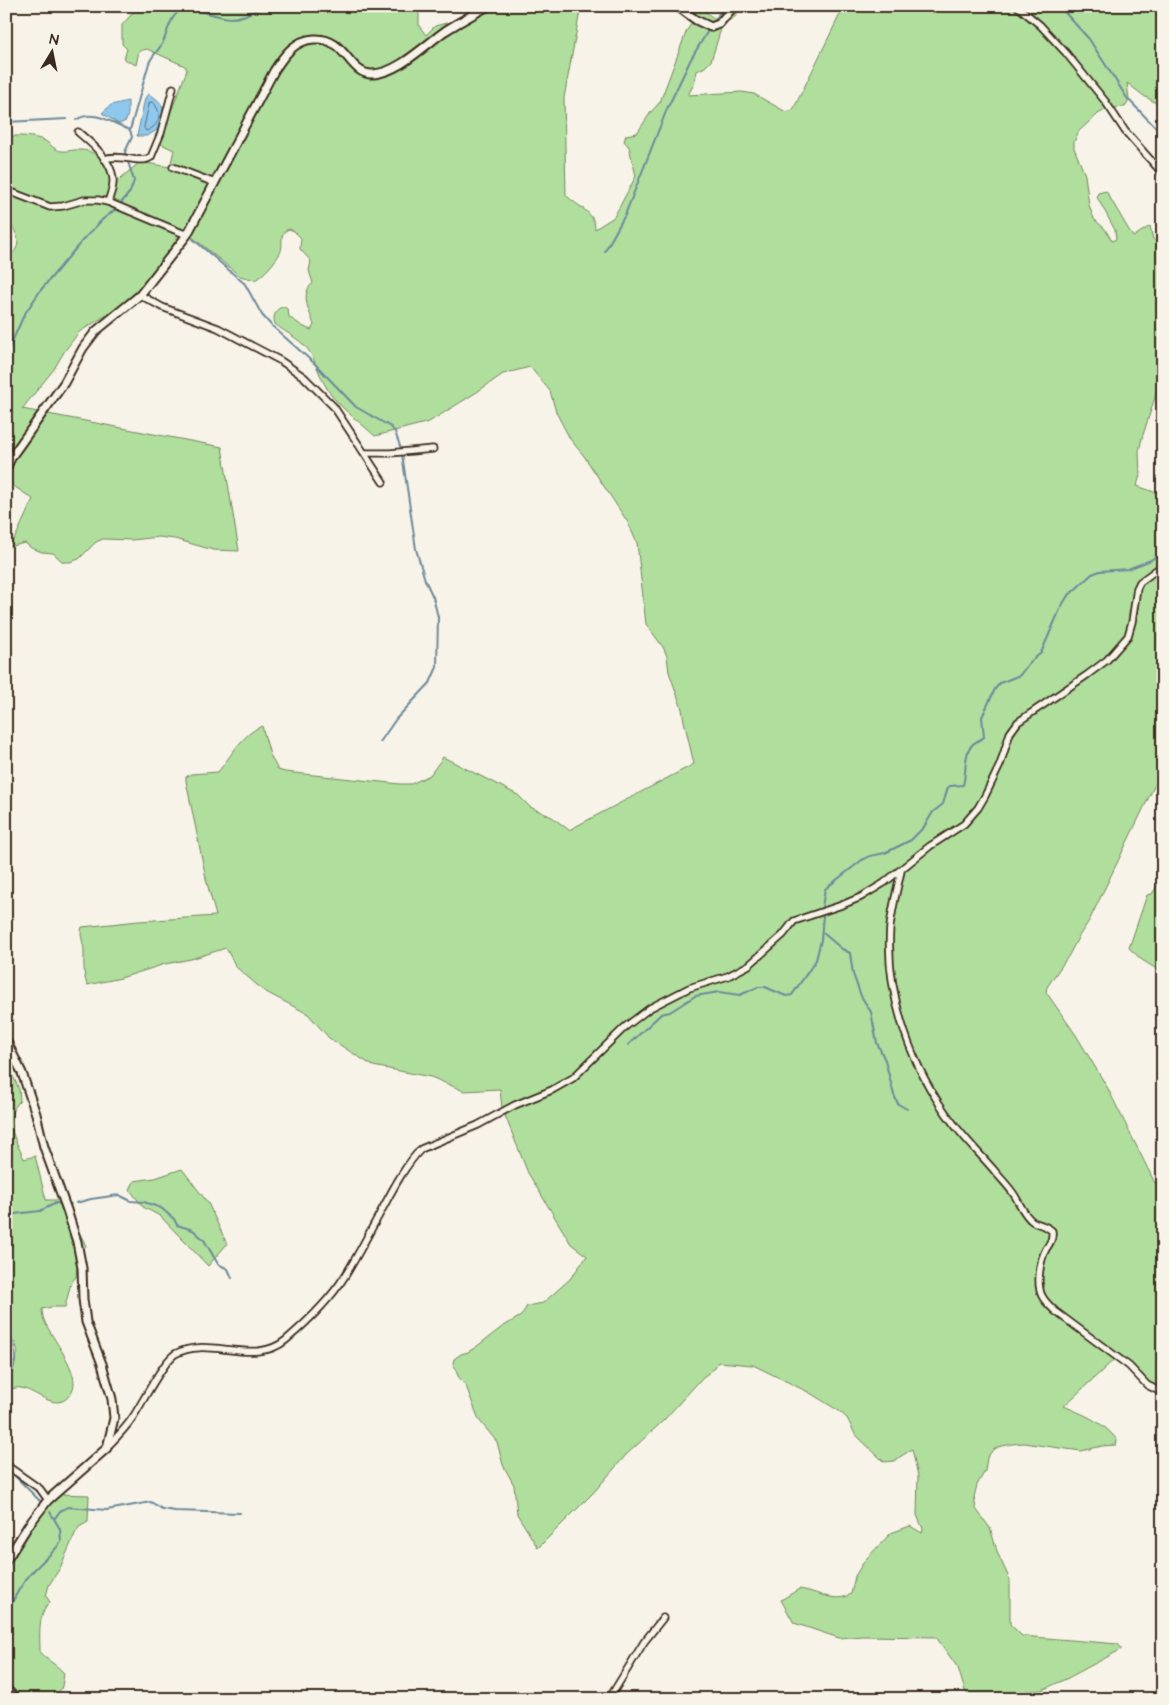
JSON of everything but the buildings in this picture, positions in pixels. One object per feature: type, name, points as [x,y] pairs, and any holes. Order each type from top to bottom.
[{"type":"street","points":[[6,469],[12,456],[64,382],[83,348],[96,331],[140,295],[187,235],[284,55],[296,45],[310,39],[323,38],[334,42],[355,66],[363,72],[373,74],[398,65],[451,27],[488,6]]},
{"type":"street","points":[[677,6],[696,20],[711,26],[719,24],[734,6]]},
{"type":"street","points":[[1017,6],[1040,25],[1066,53],[1105,101],[1125,131],[1163,174]]},
{"type":"street","points":[[104,159],[111,156],[144,160],[150,157],[161,133],[173,88]]},
{"type":"street","points":[[78,132],[96,148],[113,176],[111,203]]},
{"type":"street","points":[[173,167],[215,183]]},
{"type":"street","points":[[6,190],[50,207],[63,206],[84,200],[98,200],[111,203],[187,235]]},
{"type":"street","points":[[140,295],[162,307],[218,328],[281,361],[304,377],[334,407],[383,482]]},
{"type":"street","points":[[365,453],[433,449]]},
{"type":"street","points":[[6,1561],[28,1526],[48,1500],[107,1448],[132,1419],[173,1356],[184,1350],[265,1351],[275,1348],[297,1330],[327,1299],[344,1277],[394,1186],[421,1149],[478,1125],[515,1105],[564,1083],[582,1071],[625,1027],[650,1008],[689,988],[738,971],[755,960],[794,921],[861,897],[901,871],[930,846],[964,824],[975,812],[1000,765],[1010,733],[1018,722],[1087,675],[1107,660],[1120,646],[1128,636],[1137,588],[1140,582],[1163,565]]},
{"type":"street","points":[[901,871],[890,928],[892,986],[900,1018],[916,1061],[953,1123],[1014,1194],[1031,1221],[1052,1231],[1052,1239],[1044,1256],[1040,1276],[1041,1294],[1046,1302],[1054,1311],[1129,1366],[1148,1385],[1163,1393]]},
{"type":"street","points":[[6,1040],[22,1073],[36,1114],[44,1147],[68,1210],[77,1242],[82,1268],[86,1322],[102,1364],[112,1398],[114,1418],[107,1448]]},
{"type":"street","points":[[6,1465],[40,1489],[48,1500]]},
{"type":"street","points":[[609,1699],[644,1642],[663,1618]]},
{"type":"street","points":[[6,1689],[16,1699]]},
{"type":"green space","points":[[146,6],[419,6],[419,26],[426,35],[435,26],[454,21],[480,6],[581,6],[564,98],[566,195],[588,213],[592,218],[595,229],[614,217],[636,176],[629,147],[624,141],[626,135],[637,133],[660,102],[687,30],[693,21],[694,13],[690,6],[699,6],[716,18],[722,6],[739,6],[736,16],[724,24],[721,29],[711,61],[697,71],[694,84],[688,95],[742,92],[754,94],[786,112],[793,110],[844,6],[1163,6],[1163,107],[1127,83],[1129,99],[1125,107],[1109,108],[1098,114],[1079,131],[1074,142],[1074,148],[1085,175],[1089,205],[1094,219],[1105,229],[1112,241],[1116,239],[1115,230],[1097,197],[1098,193],[1106,191],[1133,237],[1150,226],[1153,239],[1163,247],[1163,364],[1139,451],[1140,475],[1137,486],[1163,495],[1163,768],[1089,921],[1047,987],[1046,992],[1076,1035],[1107,1087],[1155,1183],[1163,1179],[1163,1390],[1154,1389],[1142,1374],[1119,1355],[1064,1406],[1106,1428],[1117,1440],[1116,1445],[1081,1451],[1024,1443],[998,1447],[987,1458],[985,1471],[977,1485],[974,1497],[976,1509],[990,1528],[998,1554],[1010,1580],[1010,1624],[1022,1636],[1118,1644],[1122,1649],[1042,1690],[1026,1691],[1006,1699],[972,1699],[965,1691],[958,1668],[936,1637],[862,1636],[839,1638],[794,1623],[781,1600],[799,1589],[825,1596],[845,1597],[851,1594],[855,1576],[865,1560],[891,1533],[910,1526],[922,1533],[923,1529],[917,1515],[918,1476],[912,1449],[894,1461],[884,1462],[855,1434],[847,1418],[839,1411],[810,1393],[753,1365],[718,1362],[714,1369],[703,1377],[663,1421],[626,1455],[594,1492],[538,1548],[517,1514],[514,1485],[503,1465],[497,1442],[479,1420],[466,1386],[458,1376],[453,1363],[454,1359],[461,1354],[476,1347],[502,1327],[521,1316],[527,1306],[543,1303],[570,1279],[587,1256],[571,1244],[528,1173],[502,1108],[500,1089],[464,1091],[431,1077],[373,1066],[329,1038],[308,1014],[264,991],[236,967],[226,948],[121,978],[87,985],[84,972],[82,927],[216,916],[207,883],[186,777],[191,774],[218,772],[237,746],[249,734],[262,726],[270,755],[278,770],[411,784],[430,775],[443,757],[518,795],[530,807],[552,817],[569,830],[694,764],[682,709],[669,672],[667,656],[663,647],[646,624],[637,543],[627,521],[584,456],[570,439],[556,412],[550,391],[530,367],[503,374],[429,422],[375,436],[332,396],[325,386],[308,349],[275,324],[274,318],[277,310],[285,307],[288,310],[289,317],[302,326],[311,330],[314,325],[306,298],[309,288],[313,283],[309,271],[311,261],[300,249],[301,238],[289,229],[282,236],[281,250],[278,257],[266,272],[255,280],[240,276],[191,236],[146,291],[79,332],[54,369],[22,409],[222,447],[239,551],[213,550],[175,539],[159,537],[132,540],[103,539],[96,542],[79,559],[63,562],[53,553],[42,552],[31,548],[25,543],[8,547],[16,536],[33,499],[6,481],[6,260],[16,249],[18,242],[13,228],[6,226],[6,136],[36,138],[61,151],[78,150],[92,153],[101,159],[107,169],[110,180],[115,183],[140,162],[170,167],[174,150],[159,143],[187,70],[185,66],[147,49],[139,51],[136,65],[124,59],[127,49],[122,44],[122,25],[137,8]]},
{"type":"green space","points":[[1163,876],[1163,973],[1142,960],[1129,948],[1147,895],[1152,894]]},
{"type":"green space","points":[[6,1061],[19,1089],[20,1101],[11,1115],[12,1129],[17,1144],[24,1159],[35,1156],[46,1200],[64,1200],[86,1246],[78,1255],[76,1277],[71,1283],[65,1307],[42,1309],[44,1320],[73,1375],[74,1384],[72,1391],[67,1398],[55,1402],[21,1388],[6,1391],[8,1370],[17,1356],[17,1349],[12,1340],[6,1335],[6,1166],[9,1156],[6,1144]]},
{"type":"green space","points":[[182,1169],[208,1203],[227,1244],[208,1266],[160,1216],[143,1207],[130,1190],[134,1181],[155,1178]]},
{"type":"green space","points":[[59,1494],[89,1495],[88,1522],[79,1527],[60,1568],[49,1585],[46,1596],[50,1602],[43,1613],[40,1626],[40,1653],[64,1673],[62,1686],[56,1694],[43,1699],[6,1699],[6,1563],[43,1511],[54,1497]]},
{"type":"water","points":[[148,94],[159,101],[163,109],[162,118],[159,129],[147,136],[137,136],[145,98]]},
{"type":"water","points":[[128,101],[126,121],[119,124],[102,113],[111,105]]},
{"type":"waterway","points":[[6,355],[24,315],[40,291],[82,241],[103,219],[116,209],[130,192],[134,181],[125,152],[132,137],[130,130],[149,63],[162,44],[175,15],[180,11],[193,10],[235,18],[264,6]]},
{"type":"waterway","points":[[716,20],[725,6]]},
{"type":"waterway","points":[[1059,6],[1089,39],[1127,98],[1163,135]]},
{"type":"waterway","points":[[605,251],[625,215],[667,109],[691,59],[709,29]]},
{"type":"waterway","points":[[76,120],[83,117],[96,116],[130,130]]},
{"type":"waterway","points":[[6,122],[67,119]]},
{"type":"waterway","points":[[115,209],[134,216]]},
{"type":"waterway","points":[[193,239],[245,284],[262,315],[271,325],[315,364],[356,407],[391,427],[395,432],[401,449]]},
{"type":"waterway","points":[[380,742],[396,719],[430,683],[437,667],[438,617],[416,549],[402,454]]},
{"type":"waterway","points":[[822,907],[825,889],[862,860],[885,853],[911,840],[924,827],[933,812],[943,804],[948,787],[963,785],[966,758],[973,744],[984,737],[982,717],[995,689],[1000,683],[1020,675],[1029,663],[1041,653],[1067,597],[1092,574],[1100,571],[1128,569],[1151,560],[1163,551]]},
{"type":"waterway","points":[[628,1045],[661,1014],[670,1012],[695,996],[719,992],[740,995],[758,987],[765,987],[786,996],[792,995],[816,960],[821,940],[823,915]]},
{"type":"waterway","points":[[822,932],[842,949],[850,953],[853,974],[861,996],[871,1012],[877,1043],[885,1060],[894,1095],[898,1104],[907,1109]]},
{"type":"waterway","points":[[76,1203],[119,1195],[131,1201],[144,1202],[161,1208],[174,1219],[177,1225],[193,1230],[204,1240],[218,1264],[228,1269],[232,1278]]},
{"type":"waterway","points":[[6,1215],[40,1211],[56,1203],[71,1204]]},
{"type":"waterway","points":[[6,1321],[15,1353],[14,1367],[6,1384]]},
{"type":"waterway","points":[[12,1473],[42,1503]]},
{"type":"waterway","points":[[55,1518],[60,1511],[68,1507],[107,1510],[151,1502],[162,1509],[175,1511],[240,1513]]},
{"type":"waterway","points":[[6,1618],[15,1596],[23,1583],[61,1542],[60,1529],[50,1512]]},
{"type":"waterway","points":[[6,1641],[6,1647]]}]
